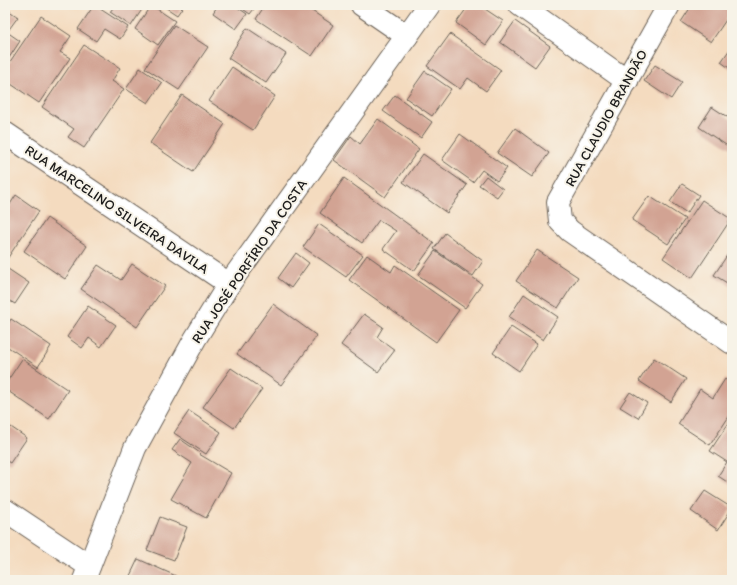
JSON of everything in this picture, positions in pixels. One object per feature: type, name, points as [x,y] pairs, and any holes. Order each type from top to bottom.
[{"type":"street","points":[[362,5],[407,36]]},
{"type":"street","name":"RUA JOSÉ PORFÍRIO DA COSTA","points":[[86,573],[135,448],[195,339],[229,284],[429,5]]},
{"type":"street","points":[[520,5],[627,81]]},
{"type":"street","name":"RUA CLAUDIO BRANDÃO","points":[[669,5],[558,202],[560,221],[570,230],[732,343]]},
{"type":"street","name":"RUA MARCELINO SILVEIRA DAVILA","points":[[5,133],[229,284]]},
{"type":"street","points":[[5,510],[86,573]]},
{"type":"building","points":[[94,5],[128,27],[120,39],[104,29],[96,41],[78,29]]},
{"type":"building","points":[[115,5],[145,5],[131,26],[110,12]]},
{"type":"building","points":[[151,5],[175,21],[158,45],[135,29]]},
{"type":"building","points":[[162,5],[184,5],[177,15]]},
{"type":"building","points":[[218,5],[234,5],[247,14],[236,29],[213,13]]},
{"type":"building","points":[[237,5],[257,5],[250,14]]},
{"type":"building","points":[[265,5],[303,5],[333,25],[312,56],[256,19]]},
{"type":"building","points":[[469,5],[479,5],[503,21],[486,45],[456,23]]},
{"type":"building","points":[[692,5],[732,5],[732,11],[711,42],[681,22]]},
{"type":"building","points":[[5,8],[18,17],[7,32],[20,41],[5,64]]},
{"type":"building","points":[[41,16],[71,36],[60,52],[70,58],[39,103],[5,80],[5,69]]},
{"type":"building","points":[[515,21],[550,46],[535,67],[500,42]]},
{"type":"building","points":[[174,25],[208,47],[179,90],[145,68]]},
{"type":"building","points":[[247,28],[286,54],[266,83],[228,58]]},
{"type":"building","points":[[450,34],[501,70],[486,91],[468,78],[460,89],[427,66]]},
{"type":"building","points":[[84,45],[120,68],[112,81],[124,89],[84,148],[68,137],[74,129],[42,107]]},
{"type":"building","points":[[732,46],[732,70],[721,62]]},
{"type":"building","points":[[655,65],[682,82],[671,99],[644,81]]},
{"type":"building","points":[[232,67],[275,96],[253,130],[209,101]]},
{"type":"building","points":[[140,68],[162,83],[148,103],[126,89]]},
{"type":"building","points":[[425,71],[451,89],[432,116],[406,98]]},
{"type":"building","points":[[182,95],[225,124],[193,172],[150,143]]},
{"type":"building","points":[[395,95],[432,122],[421,138],[383,111]]},
{"type":"building","points":[[712,107],[732,120],[732,149],[699,127]]},
{"type":"building","points":[[378,119],[419,149],[385,197],[334,160],[351,136],[360,144]]},
{"type":"building","points":[[515,128],[549,153],[532,177],[497,153]]},
{"type":"building","points":[[460,134],[507,168],[497,181],[482,170],[473,182],[442,160]]},
{"type":"building","points":[[423,154],[467,185],[447,213],[403,182]]},
{"type":"building","points":[[486,176],[503,189],[497,197],[479,185]]},
{"type":"building","points":[[344,178],[434,243],[414,271],[383,249],[396,231],[379,220],[362,243],[320,213]]},
{"type":"building","points":[[682,184],[699,195],[687,213],[670,202]]},
{"type":"building","points":[[16,195],[39,211],[5,262],[5,212]]},
{"type":"building","points":[[649,196],[685,219],[668,244],[632,220]]},
{"type":"building","points":[[702,200],[731,219],[692,278],[663,258]]},
{"type":"building","points":[[47,218],[87,246],[65,279],[24,251]]},
{"type":"building","points":[[319,224],[363,255],[346,277],[303,247]]},
{"type":"building","points":[[445,233],[483,261],[473,276],[434,249]]},
{"type":"building","points":[[732,248],[732,286],[714,275]]},
{"type":"building","points":[[537,250],[578,277],[558,308],[516,281]]},
{"type":"building","points":[[435,251],[482,284],[465,308],[418,275]]},
{"type":"building","points":[[296,253],[309,263],[291,288],[278,278]]},
{"type":"building","points":[[367,255],[391,272],[395,265],[459,310],[436,342],[349,280]]},
{"type":"building","points":[[132,264],[165,286],[137,327],[81,289],[98,265],[121,280]]},
{"type":"building","points":[[5,267],[29,283],[15,304],[5,298]]},
{"type":"building","points":[[524,294],[558,317],[543,340],[509,317]]},
{"type":"building","points":[[273,304],[317,336],[281,385],[237,354]]},
{"type":"building","points":[[88,306],[116,325],[101,347],[89,338],[82,348],[67,337]]},
{"type":"building","points":[[364,314],[383,327],[377,337],[395,350],[378,372],[341,345]]},
{"type":"building","points":[[11,319],[51,346],[38,367],[5,345],[5,329]]},
{"type":"building","points":[[511,327],[537,344],[519,371],[493,353]]},
{"type":"building","points":[[654,358],[686,379],[671,402],[639,381]]},
{"type":"building","points":[[22,359],[68,390],[49,419],[5,389],[5,382],[6,383]]},
{"type":"building","points":[[231,368],[262,389],[234,428],[203,407]]},
{"type":"building","points":[[725,379],[732,384],[732,412],[710,445],[678,424],[700,389],[713,398]]},
{"type":"building","points":[[630,392],[647,403],[638,418],[620,407]]},
{"type":"building","points":[[189,411],[221,432],[206,454],[174,433]]},
{"type":"building","points":[[732,418],[732,485],[718,476],[727,462],[710,451]]},
{"type":"building","points":[[5,423],[27,438],[10,463],[5,460]]},
{"type":"building","points":[[180,439],[200,453],[199,454],[231,473],[206,518],[171,499],[192,463],[172,450]]},
{"type":"building","points":[[705,491],[732,508],[718,530],[691,511]]},
{"type":"building","points":[[160,517],[187,527],[174,560],[147,550]]},
{"type":"building","points":[[138,559],[176,576],[174,580],[128,580]]}]
